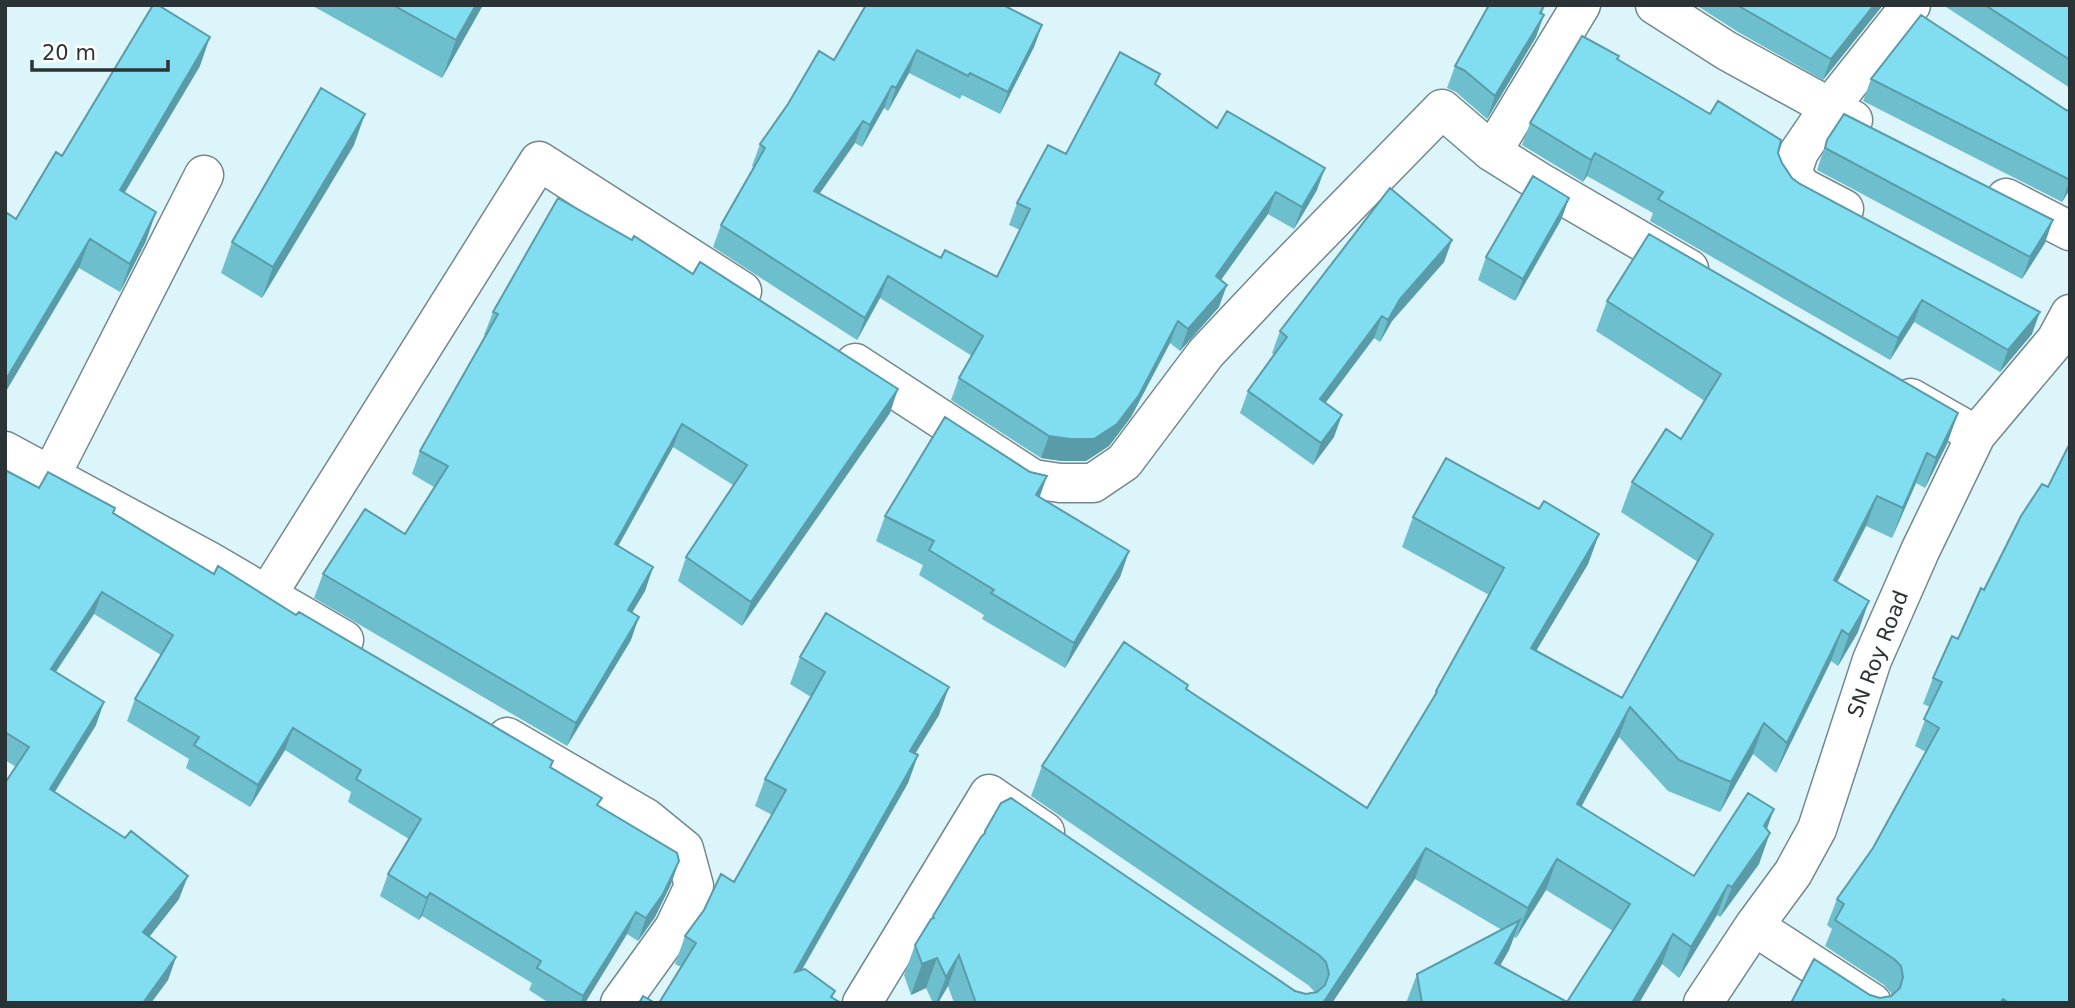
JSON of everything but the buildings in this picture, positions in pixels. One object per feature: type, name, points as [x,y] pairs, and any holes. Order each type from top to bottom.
[{"type":"street","points":[[1492,152],[1581,5]]},
{"type":"street","points":[[1655,5],[1727,51],[1877,132]]},
{"type":"street","points":[[1879,228],[1802,187],[1792,173],[1799,152],[1829,108],[1922,13]]},
{"type":"street","points":[[832,348],[1033,479],[1093,483],[1124,462],[1206,353],[1442,109],[1492,152],[1724,289]]},
{"type":"street","points":[[267,595],[539,160],[773,311]]},
{"type":"street","points":[[51,475],[204,175]]},
{"type":"street","points":[[1974,182],[2070,231]]},
{"type":"street","name":"SN Roy Road","points":[[1703,1003],[1793,873],[1817,829],[1872,660],[1920,551],[1976,435],[2060,328]]},
{"type":"street","points":[[1880,380],[1976,435]]},
{"type":"street","points":[[5,451],[207,559],[375,659]]},
{"type":"street","points":[[484,723],[646,818],[684,849],[694,886],[674,928],[620,1003]]},
{"type":"street","points":[[862,1003],[989,794],[1069,848]]},
{"type":"street","points":[[1754,926],[1872,1003]]}]
